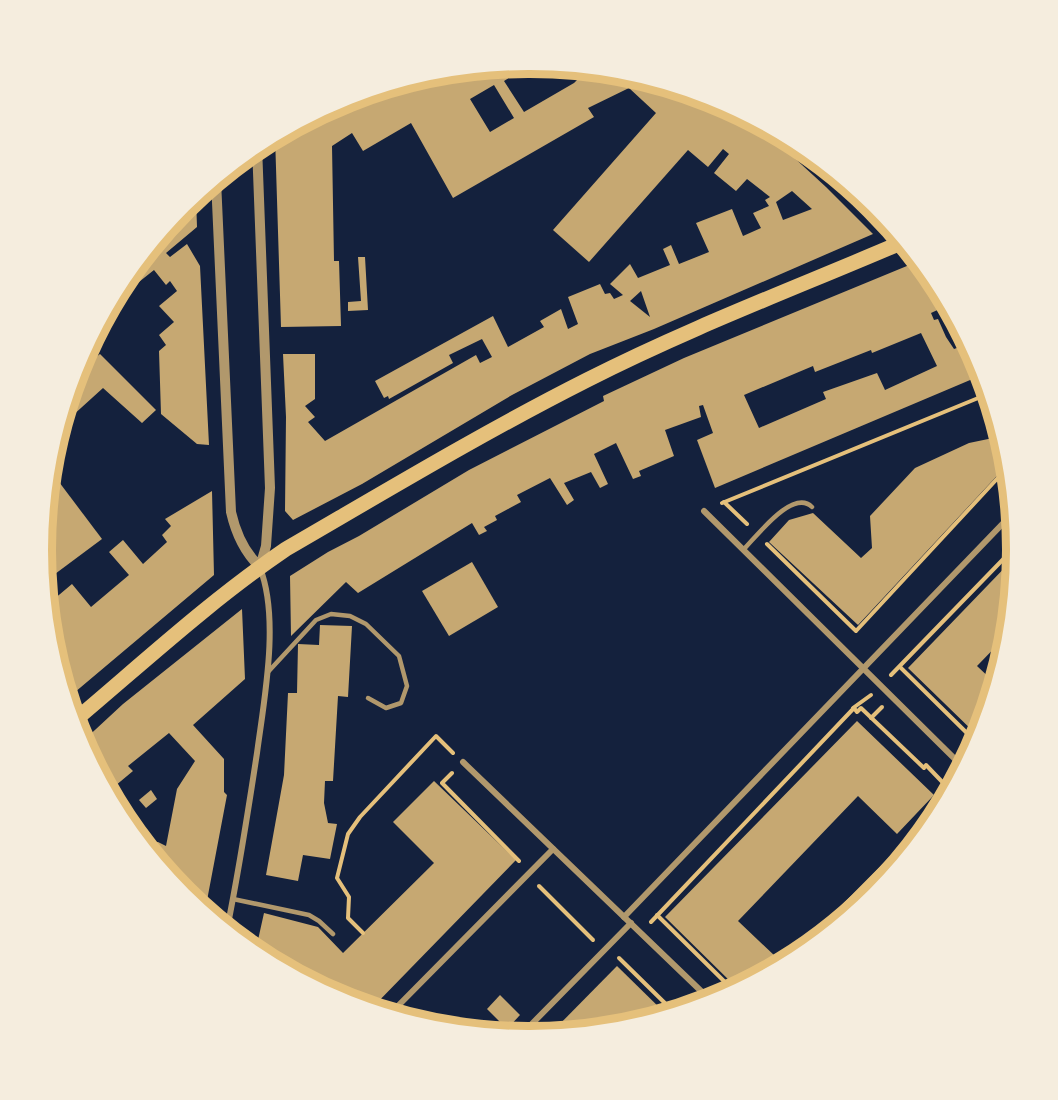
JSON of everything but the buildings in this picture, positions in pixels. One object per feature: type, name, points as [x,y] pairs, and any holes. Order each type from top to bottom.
[{"type":"main road","points":[[82,714],[231,588],[260,567],[286,549],[494,428],[648,351],[895,245]]},
{"type":"street","points":[[257,159],[270,488],[266,546],[260,567]]},
{"type":"street","points":[[216,191],[231,512],[242,544],[249,557],[260,567],[270,603],[268,672],[249,804],[229,920]]},
{"type":"street","points":[[704,511],[957,760]]},
{"type":"street","points":[[624,917],[1004,522]]},
{"type":"street","points":[[463,762],[701,991]]},
{"type":"street","points":[[397,1007],[553,849]]},
{"type":"street","points":[[530,1026],[631,924]]},
{"type":"lane","points":[[744,549],[790,504],[801,502],[812,507]]},
{"type":"lane","points":[[268,672],[316,620],[331,614],[350,616],[366,624],[399,656],[406,686],[401,703],[386,708],[368,698]]},
{"type":"lane","points":[[233,899],[309,915],[333,934]]},
{"type":"path","points":[[704,511],[980,397]]},
{"type":"path","points":[[724,502],[856,631],[999,476]]},
{"type":"path","points":[[667,1006],[616,959],[854,708],[881,687],[1006,557]]},
{"type":"path","points":[[900,667],[968,734]]},
{"type":"path","points":[[871,718],[882,708],[879,705]]},
{"type":"path","points":[[854,708],[857,712],[861,708],[924,768],[926,765],[944,784]]},
{"type":"path","points":[[363,933],[348,918],[349,897],[337,878],[348,834],[360,817],[436,736],[463,762],[442,783],[520,862],[517,865]]},
{"type":"path","points":[[839,911],[894,856]]},
{"type":"path","points":[[534,882],[594,940]]},
{"type":"path","points":[[657,915],[726,983]]}]
